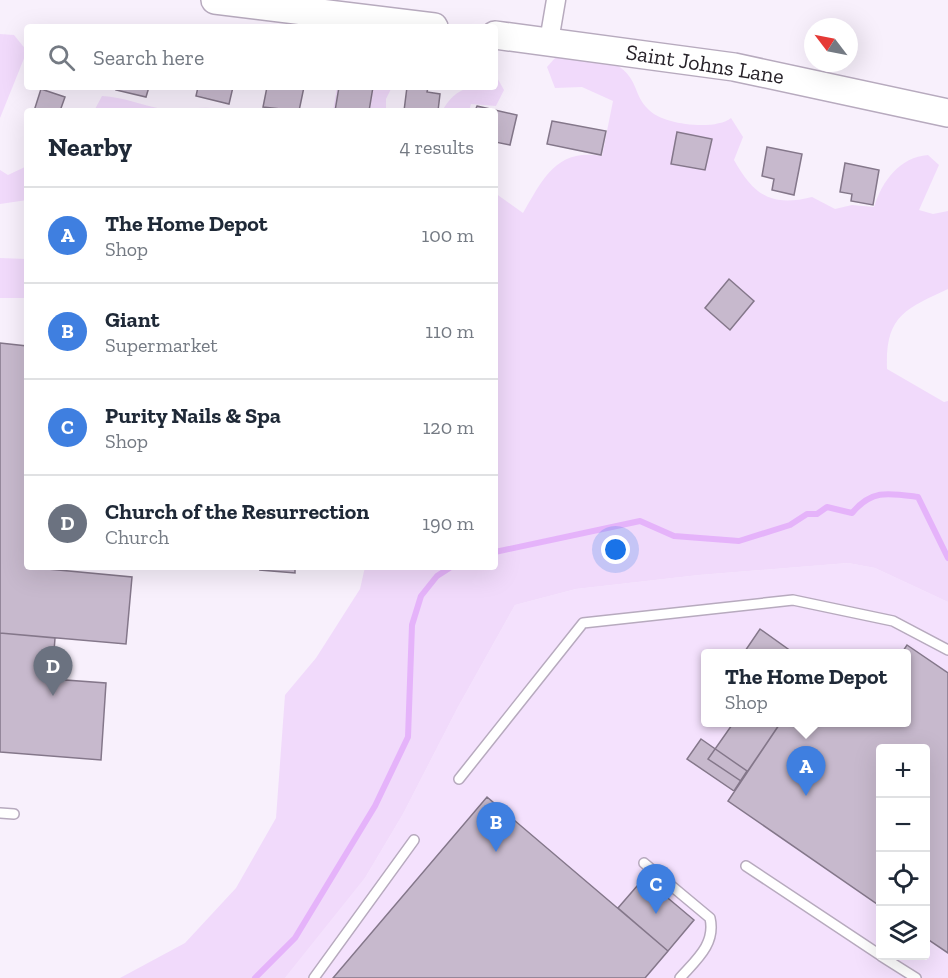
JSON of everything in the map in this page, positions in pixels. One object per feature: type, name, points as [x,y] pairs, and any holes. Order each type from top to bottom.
[{"type":"street","points":[[215,0],[410,24]]},
{"type":"street","points":[[549,41],[556,0]]},
{"type":"street","name":"Saint Johns Lane","points":[[498,35],[735,67],[948,113]]},
{"type":"lane","points":[[459,778],[583,623],[793,600],[893,621],[948,650]]},
{"type":"lane","points":[[0,813],[14,814]]},
{"type":"lane","points":[[314,978],[414,840]]},
{"type":"lane","points":[[644,863],[710,918],[712,935],[706,947],[680,978]]},
{"type":"lane","points":[[746,866],[876,952]]},
{"type":"lane","points":[[889,960],[916,978]]},
{"type":"shaded area","points":[[0,34],[14,35],[24,47],[24,58],[0,118]]},
{"type":"shaded area","points":[[563,49],[598,57],[617,65],[629,76],[643,103],[655,115],[676,122],[701,125],[723,122],[731,118],[743,137],[734,160],[757,190],[775,199],[786,201],[812,197],[835,209],[852,205],[874,207],[887,180],[901,165],[909,160],[928,155],[939,165],[919,210],[933,214],[948,211],[948,289],[909,309],[894,326],[887,351],[887,369],[944,402],[948,401],[948,602],[875,568],[848,563],[699,575],[576,589],[515,605],[458,707],[403,814],[365,878],[285,978],[120,978],[185,943],[236,888],[276,818],[285,695],[316,658],[360,589],[364,570],[498,570],[498,195],[523,213],[545,178],[562,162],[586,155],[602,156],[613,101],[582,87],[555,88],[547,67]]},
{"type":"shaded area","points":[[498,79],[504,90],[496,106],[471,104],[470,108],[444,108],[458,92],[498,90]]},
{"type":"shaded area","points":[[336,90],[390,90],[386,99],[386,108],[334,108]]},
{"type":"shaded area","points":[[102,96],[158,108],[96,108]]},
{"type":"shaded area","points":[[24,167],[24,200],[0,204],[0,170],[8,175]]},
{"type":"shaded area","points":[[0,258],[24,259],[24,298],[0,298]]},
{"type":"shaded area","points":[[848,563],[875,568],[948,602],[948,978],[285,978],[365,878],[403,814],[458,707],[515,605],[576,589],[699,575]]},
{"type":"building","points":[[41,90],[65,97],[61,108],[35,108]]},
{"type":"building","points":[[116,90],[148,90],[146,97]]},
{"type":"building","points":[[197,90],[232,90],[229,104],[196,96]]},
{"type":"building","points":[[266,90],[303,90],[300,108],[263,107]]},
{"type":"building","points":[[338,90],[372,90],[370,108],[336,108]]},
{"type":"building","points":[[407,90],[428,90],[427,92],[440,94],[438,108],[404,108]]},
{"type":"building","points":[[498,111],[517,115],[510,145],[498,143]]},
{"type":"building","points":[[552,121],[606,131],[601,155],[547,144]]},
{"type":"building","points":[[677,132],[712,139],[705,170],[671,164]]},
{"type":"building","points":[[767,147],[802,154],[794,195],[772,190],[774,179],[762,176]]},
{"type":"building","points":[[845,163],[879,170],[873,205],[851,201],[852,194],[840,192]]},
{"type":"building","points":[[729,279],[754,301],[730,330],[705,308]]},
{"type":"building","points":[[0,343],[24,346],[24,570],[58,570],[132,577],[126,644],[0,633]]},
{"type":"building","points":[[260,570],[295,570],[295,573]]},
{"type":"building","points":[[760,629],[788,649],[746,649]]},
{"type":"building","points":[[0,633],[55,638],[52,679],[106,683],[101,760],[0,752]]},
{"type":"building","points":[[907,645],[948,673],[948,953],[930,941],[930,744],[876,744],[876,903],[728,801],[778,727],[911,727],[911,649],[904,649]]},
{"type":"building","points":[[730,727],[778,727],[741,781],[708,759]]},
{"type":"building","points":[[701,739],[747,771],[734,791],[687,759]]},
{"type":"building","points":[[487,797],[668,951],[645,978],[333,978]]},
{"type":"building","points":[[644,878],[694,920],[668,951],[618,908]]},
{"type":"waterway","points":[[498,551],[640,521],[674,536],[739,541],[790,525],[807,514],[817,514],[827,507],[852,513],[859,505],[874,496],[898,494],[918,497],[948,558]]},
{"type":"waterway","points":[[255,978],[295,938],[375,806],[408,737],[412,625],[421,596],[437,576],[446,570]]},
{"type":"place","name":"Church of the Resurrection","points":[[53,696]]},
{"type":"place","name":"The Home Depot","points":[[806,796]]},
{"type":"place","name":"Giant","points":[[496,852]]},
{"type":"place","name":"Purity Nails & Spa","points":[[656,914]]}]
